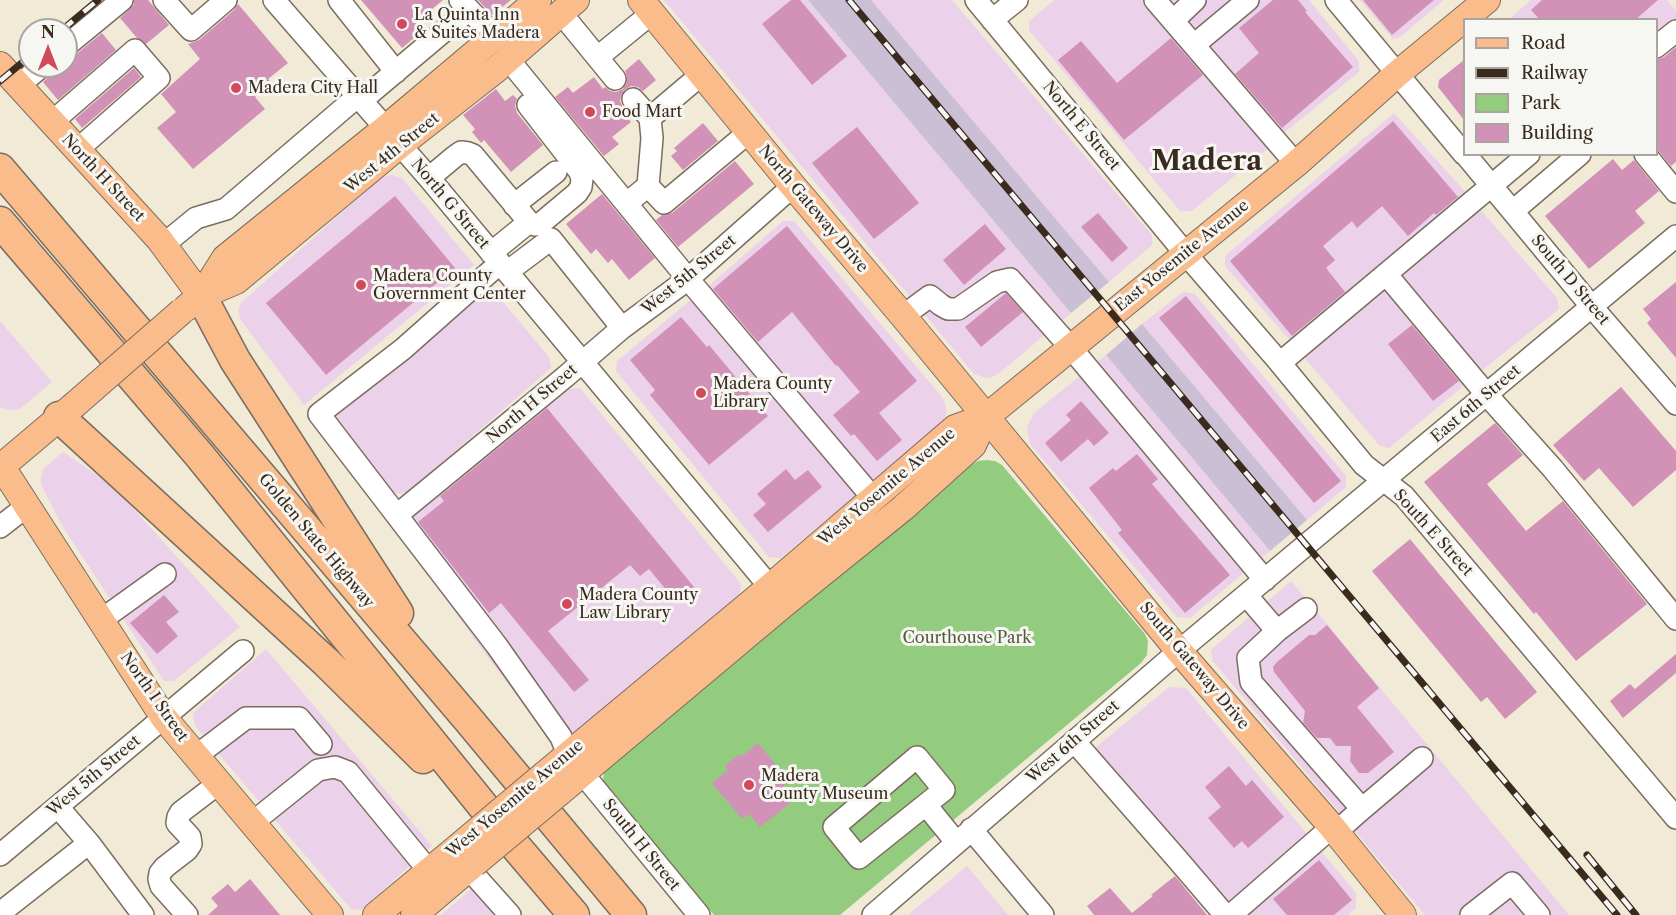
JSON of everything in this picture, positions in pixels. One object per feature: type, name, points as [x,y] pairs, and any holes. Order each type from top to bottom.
[{"type":"highway","name":"Golden State Highway","points":[[0,169],[467,718],[631,915]]},
{"type":"highway","points":[[0,222],[200,456],[517,848],[574,915]]},
{"type":"highway","points":[[192,303],[235,360],[467,718]]},
{"type":"highway","points":[[66,412],[517,848]]},
{"type":"main road","name":"West 4th Street","points":[[0,467],[192,303],[236,281],[393,136],[495,37],[538,0]]},
{"type":"main road","name":"East Yosemite Avenue","points":[[1465,18],[1487,0]]},
{"type":"main road","name":"West 4th Street","points":[[393,136],[503,63],[568,6]]},
{"type":"main road","name":"North Gateway Drive","points":[[646,7],[986,417]]},
{"type":"main road","name":"East Yosemite Avenue","points":[[986,417],[1296,164],[1397,74],[1463,20]]},
{"type":"main road","name":"North H Street","points":[[0,66],[163,245],[192,303]]},
{"type":"main road","name":"West Yosemite Avenue","points":[[777,595],[873,498],[955,428],[986,417]]},
{"type":"main road","name":"West Yosemite Avenue","points":[[414,915],[467,860],[552,783],[777,595],[903,508],[974,445],[986,417]]},
{"type":"main road","name":"South Gateway Drive","points":[[986,417],[1179,651],[1334,829],[1392,911]]},
{"type":"main road","name":"North I Street","points":[[0,467],[164,718],[330,915]]},
{"type":"main road","name":"West Yosemite Avenue","points":[[376,915],[429,871],[467,860]]},
{"type":"street","points":[[78,36],[122,0]]},
{"type":"street","points":[[164,0],[191,30],[226,0]]},
{"type":"street","name":"North G Street","points":[[274,0],[429,178],[777,595]]},
{"type":"street","points":[[339,0],[396,72]]},
{"type":"street","name":"North E Street","points":[[976,0],[1185,253]]},
{"type":"street","points":[[992,20],[1017,0]]},
{"type":"street","points":[[1155,0],[1296,164]]},
{"type":"street","points":[[1173,21],[1195,0]]},
{"type":"street","points":[[1194,45],[1248,0]]},
{"type":"street","name":"South D Street","points":[[1346,4],[1397,74],[1463,152]]},
{"type":"street","points":[[163,245],[196,218],[226,209],[360,98],[396,72],[464,5],[495,37]]},
{"type":"street","points":[[568,6],[598,57],[615,79]]},
{"type":"street","points":[[598,57],[646,7]]},
{"type":"street","points":[[1658,45],[1676,31]]},
{"type":"street","points":[[52,122],[135,51],[159,78],[77,150]]},
{"type":"street","points":[[503,63],[627,203],[688,279],[873,498]]},
{"type":"street","points":[[429,178],[461,152],[468,153],[529,222],[535,225],[540,224],[577,193],[582,179],[580,172],[503,63]]},
{"type":"street","points":[[650,118],[702,74]]},
{"type":"street","points":[[18,86],[28,78]]},
{"type":"street","points":[[627,203],[648,186],[652,138],[650,118],[633,99]]},
{"type":"street","points":[[648,186],[664,203],[749,132]]},
{"type":"street","name":"South D Street","points":[[1467,156],[1676,404]]},
{"type":"street","points":[[1280,363],[1527,156]]},
{"type":"street","points":[[1513,211],[1578,156]]},
{"type":"street","points":[[1647,156],[1676,192]]},
{"type":"street","points":[[514,205],[556,172]]},
{"type":"street","name":"West 5th Street","points":[[583,362],[622,328],[688,279],[793,186]]},
{"type":"street","points":[[499,263],[529,222]]},
{"type":"street","name":"East 6th Street","points":[[1271,576],[1676,236]]},
{"type":"street","points":[[499,263],[551,239],[622,328]]},
{"type":"street","name":"South E Street","points":[[1185,253],[1364,465],[1404,496],[1676,818]]},
{"type":"street","name":"South H Street","points":[[499,263],[403,349],[319,414],[497,646],[561,737],[575,764],[699,915]]},
{"type":"street","points":[[1386,274],[1676,619]]},
{"type":"street","points":[[903,316],[930,296],[948,309],[958,309],[998,282],[1010,279],[1271,576]]},
{"type":"street","name":"North H Street","points":[[397,515],[583,362]]},
{"type":"street","points":[[0,527],[27,506]]},
{"type":"street","points":[[101,620],[165,574]]},
{"type":"street","name":"West 6th Street","points":[[873,915],[1179,651],[1271,576]]},
{"type":"street","points":[[1247,596],[1277,632]]},
{"type":"street","points":[[1306,609],[1248,658],[1251,682],[1362,809]]},
{"type":"street","name":"West 5th Street","points":[[0,855],[243,651]]},
{"type":"street","points":[[196,756],[246,718],[299,718],[321,744]]},
{"type":"street","points":[[1074,741],[1225,915]]},
{"type":"street","points":[[917,757],[944,790],[926,805],[859,858],[834,827],[917,757]]},
{"type":"street","points":[[1231,915],[1422,758]]},
{"type":"street","points":[[252,823],[318,770],[335,767],[348,772],[429,871]]},
{"type":"street","points":[[187,915],[161,885],[160,873],[191,844],[190,837],[177,823],[181,812],[219,783]]},
{"type":"street","points":[[926,805],[964,835],[1043,915]]},
{"type":"street","points":[[58,807],[89,843],[143,915]]},
{"type":"street","points":[[0,913],[89,843]]},
{"type":"street","points":[[467,860],[510,915]]},
{"type":"street","points":[[1471,915],[1512,882],[1539,915]]},
{"type":"shaded area","points":[[664,0],[808,0],[1071,313],[997,375],[987,378],[974,374]]},
{"type":"shaded area","points":[[808,0],[871,0],[1109,282],[1071,313]]},
{"type":"shaded area","points":[[871,0],[952,0],[1152,235],[1152,245],[1109,282]]},
{"type":"shaded area","points":[[1054,0],[1148,0],[1271,146],[1192,211],[1180,211],[1029,30],[1029,21]]},
{"type":"shaded area","points":[[1164,0],[1309,0],[1359,61],[1359,72],[1279,137]]},
{"type":"shaded area","points":[[1360,0],[1444,0],[1400,37],[1393,39]]},
{"type":"shaded area","points":[[1531,0],[1667,0],[1676,11],[1676,22],[1658,37],[1658,18],[1510,18]]},
{"type":"shaded area","points":[[1394,113],[1469,196],[1293,344],[1225,266],[1225,256]]},
{"type":"shaded area","points":[[392,175],[402,178],[474,265],[304,405],[240,319],[238,310],[241,303],[381,177]]},
{"type":"shaded area","points":[[1479,208],[1557,298],[1559,309],[1480,372],[1399,275]]},
{"type":"shaded area","points":[[783,221],[794,221],[942,397],[946,406],[943,423],[871,483],[705,289]]},
{"type":"shaded area","points":[[488,284],[549,357],[551,368],[407,493],[396,494],[386,490],[333,420],[334,411]]},
{"type":"shaded area","points":[[1384,286],[1467,383],[1389,448],[1380,446],[1302,355]]},
{"type":"shaded area","points":[[1183,292],[1195,294],[1346,476],[1346,487],[1307,520],[1142,324]]},
{"type":"shaded area","points":[[693,298],[859,493],[780,558],[769,557],[616,371],[617,361]]},
{"type":"shaded area","points":[[0,321],[52,382],[20,409],[10,410],[0,407]]},
{"type":"shaded area","points":[[1142,324],[1307,520],[1270,551],[1106,355]]},
{"type":"shaded area","points":[[1106,355],[1270,551],[1190,618],[1177,617],[1030,444],[1027,427],[1034,413]]},
{"type":"shaded area","points":[[580,388],[741,584],[740,594],[556,749],[397,534],[410,524],[411,516],[570,389]]},
{"type":"shaded area","points":[[63,452],[113,486],[240,627],[174,681],[164,681],[63,527],[41,485],[43,469]]},
{"type":"shaded area","points":[[1291,581],[1569,915],[1425,915],[1213,661],[1211,652],[1213,648]]},
{"type":"shaded area","points":[[266,649],[432,846],[361,910],[351,909],[195,726],[193,713]]},
{"type":"shaded area","points":[[1169,687],[1186,688],[1356,893],[1356,908],[1348,915],[1234,915],[1095,748]]},
{"type":"shaded area","points":[[967,866],[1008,915],[908,915]]},
{"type":"shaded area","points":[[476,885],[502,915],[441,915]]},
{"type":"green space","name":"Courthouse Park","points":[[987,460],[1002,465],[1145,634],[1148,641],[1147,655],[1141,663],[840,915],[714,915],[605,783],[604,772],[971,465]]},
{"type":"building","points":[[134,0],[148,0],[169,25],[146,44],[137,38],[120,18],[134,5]]},
{"type":"building","name":"La Quinta Inn & Suites Madera","points":[[361,0],[443,0],[419,20],[426,28],[402,48]]},
{"type":"building","points":[[478,0],[511,0],[492,15]]},
{"type":"building","points":[[791,0],[800,0],[847,56],[812,85],[762,24]]},
{"type":"building","points":[[1273,0],[1298,0],[1307,11],[1305,12],[1353,67],[1282,128],[1235,74],[1259,53],[1239,28]]},
{"type":"building","points":[[1363,0],[1434,0],[1392,35]]},
{"type":"building","points":[[1542,0],[1658,0],[1637,18],[1538,18],[1531,10]]},
{"type":"building","name":"Madera City Hall","points":[[238,4],[288,63],[268,79],[272,84],[255,97],[265,109],[193,169],[157,128],[176,112],[161,94],[200,59],[188,44],[199,40]]},
{"type":"building","points":[[102,33],[116,50],[58,100],[43,82],[48,78],[78,78],[78,53]]},
{"type":"building","points":[[1171,38],[1203,75],[1124,140],[1058,60],[1081,41],[1117,83]]},
{"type":"building","points":[[1676,47],[1676,162],[1671,166],[1658,150],[1658,59]]},
{"type":"building","name":"Food Mart","points":[[639,59],[656,80],[643,91],[631,86],[624,90],[620,101],[623,107],[620,109],[631,122],[612,137],[619,144],[604,156],[555,97],[568,87],[573,93],[594,77],[603,89],[605,87],[616,92],[623,89],[627,83],[625,71]]},
{"type":"building","points":[[1463,61],[1463,119],[1438,87],[1439,80]]},
{"type":"building","points":[[134,68],[141,77],[82,128],[75,119]]},
{"type":"building","points":[[496,89],[505,101],[513,95],[517,99],[515,106],[517,113],[543,145],[511,172],[484,140],[481,143],[472,132],[475,129],[463,115]]},
{"type":"building","points":[[1393,121],[1458,197],[1436,215],[1434,213],[1408,236],[1382,206],[1357,228],[1352,221],[1323,246],[1335,260],[1326,268],[1345,292],[1292,336],[1230,261]]},
{"type":"building","points":[[703,123],[718,141],[683,170],[671,156],[677,151],[674,148]]},
{"type":"building","points":[[857,127],[919,203],[874,239],[812,163]]},
{"type":"building","points":[[1613,159],[1622,170],[1634,160],[1659,191],[1635,211],[1645,223],[1589,269],[1545,216]]},
{"type":"building","points":[[735,161],[754,184],[678,247],[656,220],[662,215],[672,213]]},
{"type":"building","points":[[602,194],[655,258],[629,280],[612,259],[608,263],[596,249],[591,254],[566,224]]},
{"type":"building","name":"Madera County Government Center","points":[[395,196],[455,268],[326,375],[266,303]]},
{"type":"building","points":[[1098,213],[1128,248],[1112,262],[1081,227]]},
{"type":"building","points":[[985,224],[1006,249],[964,285],[943,260]]},
{"type":"building","points":[[787,226],[917,381],[879,413],[902,440],[877,461],[854,434],[851,436],[833,415],[860,392],[792,312],[758,342],[713,289]]},
{"type":"building","points":[[1676,282],[1676,358],[1647,323],[1651,319],[1643,309]]},
{"type":"building","points":[[1006,293],[1023,312],[981,347],[965,327]]},
{"type":"building","points":[[1186,296],[1341,481],[1314,503],[1159,318]]},
{"type":"building","name":"Madera County Library","points":[[681,317],[707,347],[709,345],[768,416],[709,465],[650,395],[655,390],[630,360]]},
{"type":"building","points":[[1412,325],[1459,381],[1433,401],[1388,344]]},
{"type":"building","points":[[1621,387],[1676,451],[1676,470],[1633,507],[1599,468],[1584,481],[1553,445]]},
{"type":"building","points":[[1081,401],[1109,433],[1094,446],[1088,439],[1061,462],[1045,443],[1071,420],[1066,415]]},
{"type":"building","points":[[547,408],[694,587],[676,602],[649,569],[640,576],[630,565],[548,631],[589,680],[574,692],[501,603],[489,613],[418,522],[444,501],[440,496]]},
{"type":"building","points":[[1495,423],[1523,455],[1487,484],[1526,531],[1563,501],[1647,604],[1576,661],[1424,482]]},
{"type":"building","points":[[1137,454],[1158,479],[1152,484],[1230,575],[1185,613],[1118,533],[1122,530],[1089,488],[1113,468],[1116,471]]},
{"type":"building","points":[[786,469],[795,480],[808,470],[822,487],[768,532],[753,515],[766,504],[757,494]]},
{"type":"building","points":[[1410,539],[1537,692],[1505,719],[1487,697],[1481,702],[1372,571]]},
{"type":"building","points":[[164,595],[179,612],[166,622],[178,636],[157,654],[130,623]]},
{"type":"building","points":[[1327,625],[1379,688],[1357,707],[1394,752],[1368,773],[1359,773],[1350,761],[1351,746],[1336,746],[1330,738],[1317,738],[1303,723],[1305,711],[1274,672],[1273,667],[1277,662],[1309,635],[1315,635]]},
{"type":"building","points":[[1676,654],[1676,673],[1623,718],[1610,701],[1630,684],[1635,689]]},
{"type":"building","name":"Madera County Museum","points":[[758,743],[789,781],[783,787],[794,800],[760,827],[749,814],[742,819],[712,783],[728,770],[725,766],[739,754],[741,757]]},
{"type":"building","points":[[1229,766],[1246,786],[1252,780],[1284,817],[1248,848],[1242,841],[1234,848],[1208,818],[1221,807],[1205,787]]},
{"type":"building","points":[[1319,860],[1352,900],[1334,915],[1287,915],[1273,899]]},
{"type":"building","points":[[1175,876],[1207,915],[1094,915],[1087,906],[1110,888],[1132,913]]},
{"type":"building","points":[[250,879],[280,915],[208,915],[218,906],[211,898],[228,884],[235,892]]},
{"type":"railway","points":[[76,18],[98,0]]},
{"type":"railway","points":[[849,0],[1617,915]]},
{"type":"railway","points":[[0,81],[18,66]]},
{"type":"railway","points":[[1587,855],[1636,915]]},
{"type":"place","name":"La Quinta Inn & Suites Madera","points":[[402,24]]},
{"type":"place","name":"Madera City Hall","points":[[236,88]]},
{"type":"place","name":"Food Mart","points":[[590,112]]},
{"type":"place","name":"Madera County Government Center","points":[[361,285]]},
{"type":"place","name":"Madera County Library","points":[[701,393]]},
{"type":"place","name":"Madera County Law Library","points":[[567,604]]},
{"type":"place","name":"Madera County Museum","points":[[749,785]]},
{"type":"district","name":"Madera","points":[[1207,162]]}]
